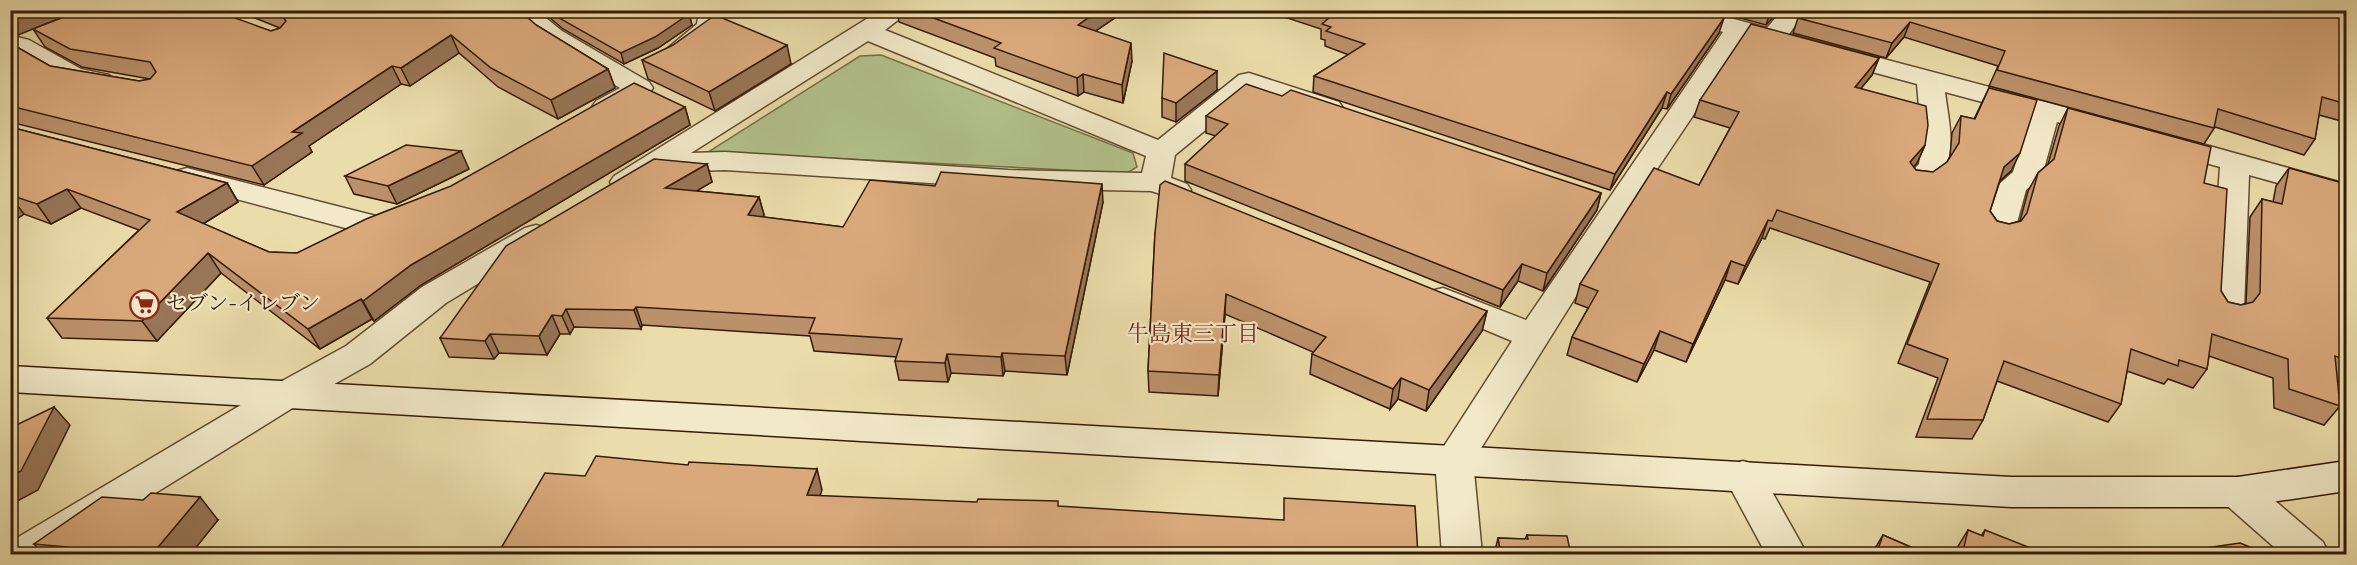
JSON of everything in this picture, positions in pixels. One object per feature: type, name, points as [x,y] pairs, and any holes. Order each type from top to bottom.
[{"type":"street","points":[[520,10],[553,36],[646,78]]},
{"type":"street","points":[[578,122],[646,78],[710,27],[710,13],[714,10]]},
{"type":"street","points":[[597,199],[658,163],[899,10]]},
{"type":"street","points":[[1670,10],[2346,193]]},
{"type":"street","points":[[1773,38],[1795,10]]},
{"type":"street","points":[[1462,555],[1454,460],[1534,337],[1607,201],[1738,29]]},
{"type":"street","points":[[866,31],[1158,167],[1199,200]]},
{"type":"street","points":[[14,46],[51,34]]},
{"type":"street","points":[[14,46],[73,76],[129,86]]},
{"type":"street","points":[[1919,180],[1933,166],[1936,143],[1930,80]]},
{"type":"street","points":[[658,163],[725,161],[1008,179],[1158,167],[1249,81],[1350,115]]},
{"type":"street","points":[[688,111],[717,125]]},
{"type":"street","points":[[1999,230],[2012,186],[2027,176],[2047,111]]},
{"type":"street","points":[[2227,310],[2235,163]]},
{"type":"street","points":[[157,169],[379,226],[428,205]]},
{"type":"street","points":[[24,555],[286,395],[358,355],[434,295],[566,217]]},
{"type":"street","points":[[1415,288],[1534,337]]},
{"type":"street","points":[[10,379],[2011,492],[2238,492],[2346,476]]},
{"type":"street","points":[[1743,476],[1787,555]]},
{"type":"street","points":[[2238,492],[2309,555]]},
{"type":"green space","points":[[881,55],[1133,153],[1137,167],[1127,173],[708,152],[860,56]]},
{"type":"building","points":[[10,10],[22,10],[10,15]]},
{"type":"building","points":[[82,10],[213,10],[271,31],[280,28],[286,21],[281,14],[271,10],[519,10],[536,25],[608,69],[551,100],[491,68],[451,35],[401,68],[392,66],[292,132],[302,133],[252,166],[10,106],[10,43],[50,66],[139,81],[150,79],[156,72],[150,62],[70,49],[33,29]]},
{"type":"building","points":[[550,10],[682,10],[689,14],[655,37],[621,53],[559,18]]},
{"type":"building","points":[[912,10],[1099,10],[1078,25],[1131,43],[1122,85],[1083,74],[1077,78],[994,48],[1001,43]]},
{"type":"building","points":[[1311,10],[1694,10],[1724,18],[1671,94],[1667,92],[1615,174],[1314,76],[1365,44],[1326,31],[1331,27],[1322,24],[1330,17]]},
{"type":"building","points":[[1804,10],[2319,10],[2346,15],[2346,104],[2322,97],[2315,139],[2218,109],[2214,128],[1997,70],[2005,51],[1910,22],[1892,43],[1798,18]]},
{"type":"building","points":[[715,15],[787,45],[709,92],[642,60],[673,45]]},
{"type":"building","points":[[1751,24],[1879,58],[1855,87],[1926,106],[1928,125],[1925,145],[1910,162],[1916,170],[1933,172],[1947,162],[1959,143],[1961,116],[1975,119],[1989,88],[2037,100],[2020,153],[2004,167],[1990,211],[1997,221],[2009,224],[2021,221],[2027,213],[2038,173],[2054,159],[2068,108],[2211,147],[2204,183],[2227,189],[2221,291],[2228,302],[2241,305],[2253,302],[2260,293],[2262,199],[2282,204],[2289,168],[2346,184],[2346,360],[2335,356],[2340,406],[2289,389],[2288,359],[2212,334],[2207,369],[2179,360],[2178,366],[2131,349],[2121,404],[2004,361],[1983,420],[1927,419],[1948,359],[1907,344],[1939,264],[1777,210],[1772,221],[1768,220],[1745,266],[1731,261],[1693,344],[1660,331],[1644,364],[1572,337],[1598,291],[1580,284],[1654,168],[1699,185],[1739,112],[1700,100]]},
{"type":"building","points":[[1164,53],[1217,71],[1176,103],[1162,98]]},
{"type":"building","points":[[634,83],[685,107],[411,265],[363,301],[361,299],[308,329],[208,253],[142,321],[47,318],[150,220],[67,189],[37,204],[10,195],[10,127],[227,183],[177,212],[269,252],[297,253],[366,219],[451,186]]},
{"type":"building","points":[[1246,84],[1282,96],[1291,90],[1601,193],[1547,273],[1522,264],[1503,290],[1185,164],[1228,124],[1206,116]]},
{"type":"building","points":[[406,145],[461,151],[388,186],[345,176]]},
{"type":"building","points":[[654,159],[707,164],[665,188],[759,197],[748,215],[843,227],[870,180],[935,186],[941,172],[1102,184],[1065,356],[1002,353],[1001,357],[947,354],[945,363],[895,361],[902,339],[809,333],[815,318],[636,307],[634,310],[566,309],[562,316],[552,315],[539,336],[490,334],[485,341],[440,338],[506,246]]},
{"type":"building","points":[[1165,181],[1487,311],[1429,390],[1401,378],[1393,389],[1312,354],[1326,337],[1226,294],[1219,375],[1148,371],[1155,233],[1160,185]]},
{"type":"building","points":[[54,407],[21,471],[10,477],[10,428]]},
{"type":"building","points":[[596,456],[688,465],[689,462],[817,469],[807,495],[977,502],[978,499],[1058,501],[1058,506],[1284,520],[1284,498],[1415,506],[1418,555],[497,555],[545,473],[585,476]]},
{"type":"building","points":[[151,493],[200,497],[158,547],[279,555],[60,555],[68,547],[34,544],[102,497],[143,500]]},
{"type":"building","points":[[1968,530],[1983,536],[1985,530],[2038,551],[2037,555],[1962,555]]},
{"type":"building","points":[[1527,535],[1567,536],[1571,555],[1501,555],[1498,538],[1528,539]]},
{"type":"building","points":[[1883,535],[1929,555],[1876,555]]},
{"type":"building","points":[[2240,543],[2269,555],[2198,555],[2199,549]]},
{"type":"place","name":"セブン-イレブン","points":[[145,304]]},
{"type":"district","name":"牛島東三丁目","points":[[1193,335]]}]
